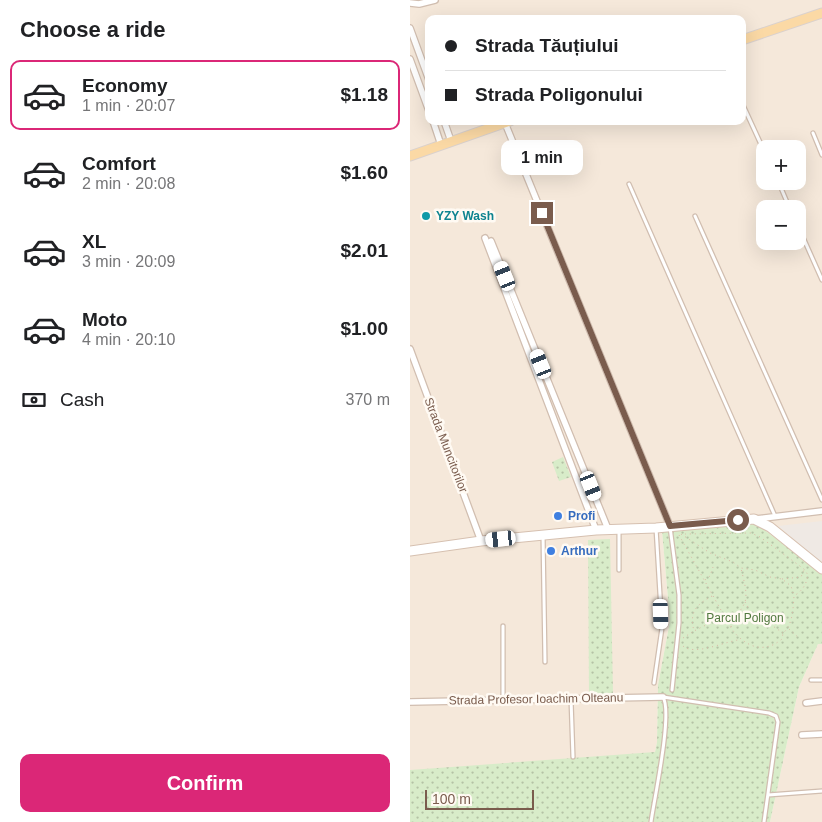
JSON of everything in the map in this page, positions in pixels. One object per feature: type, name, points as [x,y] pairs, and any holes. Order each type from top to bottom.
[{"type":"main road","points":[[746,39],[822,13]]},
{"type":"main road","points":[[410,156],[499,125]]},
{"type":"main road","points":[[410,551],[481,541],[596,530],[673,529],[754,519],[770,526],[822,569]]},
{"type":"street","points":[[410,3],[419,4],[434,0]]},
{"type":"street","points":[[410,28],[425,69]]},
{"type":"street","points":[[410,59],[425,100]]},
{"type":"street","points":[[434,125],[441,145]]},
{"type":"street","points":[[445,125],[451,142]]},
{"type":"street","points":[[509,125],[673,529]]},
{"type":"street","points":[[596,530],[488,240],[608,529]]},
{"type":"street","name":"Strada Muncitorilor","points":[[410,349],[481,541]]},
{"type":"street","points":[[754,519],[822,511]]},
{"type":"street","name":"Strada Profesor Ioachim Olteanu","points":[[410,702],[663,697]]},
{"type":"street","points":[[806,703],[822,701]]},
{"type":"street","points":[[802,735],[822,734]]},
{"type":"lane","points":[[746,112],[759,140]]},
{"type":"lane","points":[[813,133],[822,155]]},
{"type":"lane","points":[[629,184],[775,516]]},
{"type":"lane","points":[[695,216],[822,500]]},
{"type":"lane","points":[[806,244],[822,280]]},
{"type":"lane","points":[[654,683],[662,628],[656,528]]},
{"type":"lane","points":[[619,529],[619,570]]},
{"type":"lane","points":[[672,690],[679,623],[679,595],[673,529]]},
{"type":"lane","points":[[543,535],[545,662]]},
{"type":"lane","points":[[502,626],[503,700]]},
{"type":"lane","points":[[811,680],[822,680]]},
{"type":"lane","points":[[651,822],[665,722],[665,702],[663,697],[769,713],[776,716],[778,722],[764,822]]},
{"type":"lane","points":[[571,698],[572,757]]},
{"type":"lane","points":[[768,795],[822,791]]},
{"type":"path","points":[[673,529],[710,553],[733,562],[741,568],[755,570],[770,577],[782,579],[800,576],[804,570]]},
{"type":"path","points":[[673,529],[687,534],[750,533],[760,537],[808,575],[802,591],[794,596]]},
{"type":"path","points":[[673,529],[739,640],[750,645],[769,648],[782,640],[783,632]]},
{"type":"path","points":[[704,581],[710,576],[713,567]]},
{"type":"path","points":[[731,628],[734,618],[745,601],[746,592],[741,568]]},
{"type":"path","points":[[782,579],[791,586],[794,596],[788,629],[783,632]]},
{"type":"path","points":[[694,631],[693,610],[713,596]]},
{"type":"path","points":[[745,601],[757,619],[767,622],[783,632]]},
{"type":"path","points":[[722,612],[710,623],[684,636],[682,644],[686,649],[694,650],[739,640]]},
{"type":"path","points":[[788,629],[800,639]]},
{"type":"shaded area","points":[[410,0],[822,0],[822,573],[662,531],[670,621],[658,685],[657,742],[655,752],[410,822]]},
{"type":"shaded area","points":[[822,521],[822,563],[778,526]]},
{"type":"shaded area","points":[[818,644],[822,644],[822,822],[770,822],[799,687]]},
{"type":"green space","points":[[563,457],[571,477],[559,481],[552,462]]},
{"type":"green space","name":"Parcul Poligon","points":[[755,523],[822,573],[822,644],[818,644],[799,687],[770,822],[410,822],[410,770],[655,752],[657,742],[658,685],[670,621],[662,531]]},
{"type":"green space","points":[[610,539],[613,694],[589,694],[588,540]]},
{"type":"place","name":"YZY Wash","points":[[426,216]]},
{"type":"place","name":"Profi","points":[[558,516]]},
{"type":"place","name":"Arthur","points":[[551,551]]},
{"type":"route","points":[[542,213],[670,526],[738,520]]}]
